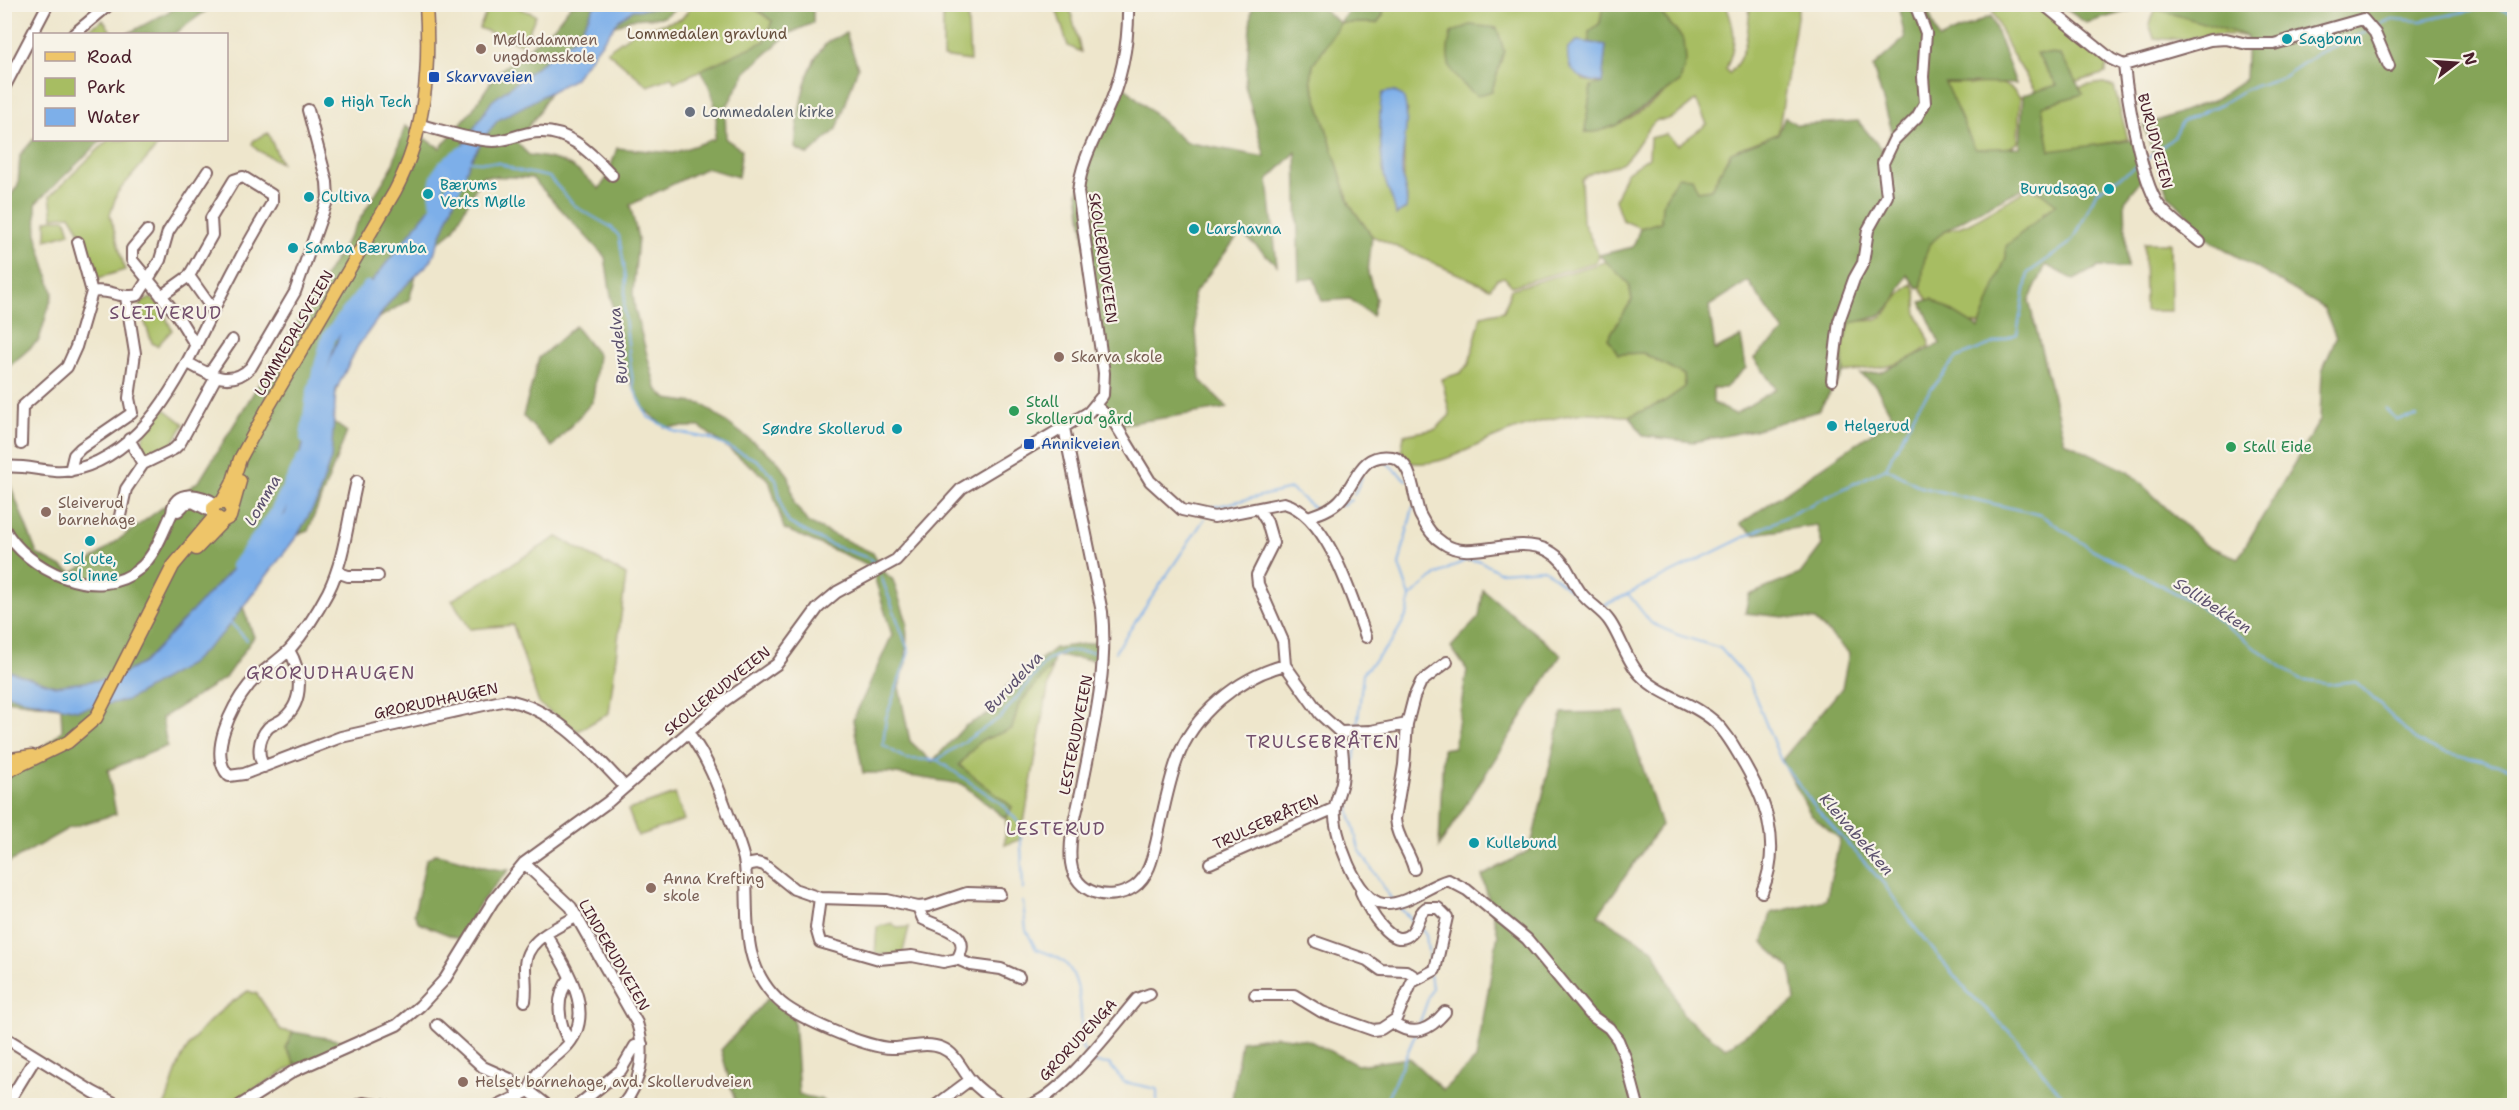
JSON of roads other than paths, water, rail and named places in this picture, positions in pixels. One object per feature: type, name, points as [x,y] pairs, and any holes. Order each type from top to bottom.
[{"type":"main road","name":"LOMMEDALSVEIEN","points":[[48,753],[77,736],[96,718],[173,566],[220,511],[240,459],[266,411],[395,190],[410,160],[421,125],[427,26],[426,4]]},
{"type":"main road","name":"LOMMEDALSVEIEN","points":[[427,26],[431,4]]},
{"type":"main road","points":[[4,760],[48,753]]},
{"type":"main road","points":[[4,773],[48,753]]},
{"type":"street","points":[[4,88],[8,76],[48,4]]},
{"type":"street","points":[[75,33],[110,4]]},
{"type":"street","name":"SKOLLERUDVEIEN","points":[[239,1106],[254,1102],[294,1071],[397,1024],[420,1006],[445,979],[493,901],[524,863],[595,813],[723,702],[777,664],[810,616],[828,599],[896,560],[962,488],[1064,428],[1096,406],[1103,395],[1104,373],[1079,213],[1079,184],[1083,163],[1118,81],[1125,50],[1128,4]]},
{"type":"street","points":[[1832,380],[1839,321],[1854,279],[1863,263],[1868,230],[1887,196],[1883,163],[1894,140],[1917,117],[1925,103],[1923,77],[1926,33],[1915,4]]},
{"type":"street","points":[[2043,4],[2111,60],[2124,65],[2210,40],[2226,39],[2247,44],[2274,44],[2368,25],[2383,48],[2389,66]]},
{"type":"street","name":"BURUDVEIEN","points":[[2124,65],[2128,104],[2150,188],[2160,207],[2200,242]]},
{"type":"street","points":[[188,363],[213,376],[235,377],[251,367],[295,291],[324,216],[328,198],[327,182],[308,110]]},
{"type":"street","points":[[421,125],[485,140],[503,140],[535,132],[554,133],[572,139],[591,152],[612,176]]},
{"type":"street","points":[[92,292],[105,291],[126,297],[138,295],[160,260],[168,232],[208,171]]},
{"type":"street","points":[[4,467],[70,471],[93,463],[129,439],[154,412],[188,363],[213,310],[272,203],[272,195],[243,177],[234,180],[211,218],[212,235],[189,276],[161,296]]},
{"type":"street","points":[[147,231],[130,255],[196,346]]},
{"type":"street","points":[[21,444],[22,407],[67,367],[76,347],[92,292],[78,242]]},
{"type":"street","points":[[189,276],[213,310]]},
{"type":"street","points":[[70,471],[74,455],[81,448],[132,413],[129,398],[135,353],[126,297]]},
{"type":"street","points":[[120,516],[126,489],[143,464],[168,453],[180,443],[232,340]]},
{"type":"street","points":[[1096,406],[1114,422],[1150,481],[1176,506],[1202,516],[1259,509],[1284,503],[1314,515],[1343,576],[1365,637]]},
{"type":"street","name":"LESTERUDVEIEN","points":[[1064,428],[1102,612],[1105,641],[1098,704],[1070,845],[1074,876],[1084,888],[1096,894],[1110,896],[1136,887],[1144,877],[1153,854],[1177,759],[1194,729],[1234,688],[1257,675],[1285,665]]},
{"type":"street","points":[[129,439],[143,464]]},
{"type":"street","points":[[1314,515],[1340,501],[1364,464],[1378,458],[1395,457],[1404,464],[1409,473],[1421,517],[1441,543],[1463,549],[1511,543],[1546,549],[1557,555],[1590,601],[1610,620],[1630,660],[1644,679],[1662,692],[1716,722],[1756,782],[1767,813],[1771,852],[1768,879],[1762,892]]},
{"type":"street","name":"GRORUDHAUGEN","points":[[357,481],[337,572],[310,622],[289,650],[248,686],[221,739],[219,757],[222,768],[230,776],[244,774],[341,737],[506,700],[533,707],[565,728],[626,787]]},
{"type":"street","points":[[4,528],[15,546],[39,566],[81,581],[109,584],[126,578],[141,568],[149,559],[177,501],[188,495],[204,496],[220,511]]},
{"type":"street","points":[[1259,509],[1267,522],[1273,543],[1257,575],[1258,584],[1283,640],[1285,665],[1315,707],[1340,732],[1371,731],[1407,724]]},
{"type":"street","points":[[337,572],[348,576],[378,576]]},
{"type":"street","points":[[264,767],[258,758],[259,745],[268,728],[285,718],[295,701],[300,679],[297,663],[289,650]]},
{"type":"street","points":[[1414,869],[1411,856],[1395,827],[1407,724],[1414,697],[1421,682],[1446,662]]},
{"type":"street","points":[[688,732],[703,753],[716,779],[745,865],[745,909],[750,946],[758,969],[777,999],[798,1013],[872,1046],[893,1048],[928,1044],[946,1049],[970,1080],[1005,1106]]},
{"type":"street","name":"TRULSEBRÅTEN","points":[[1340,732],[1344,770],[1335,808],[1341,845],[1375,920],[1397,937],[1404,937],[1413,930],[1419,915],[1426,908],[1438,908],[1445,912],[1447,920],[1435,970],[1418,979],[1407,989],[1393,1023]]},
{"type":"street","name":"TRULSEBRÅTEN","points":[[1210,863],[1335,808]]},
{"type":"street","name":"LINDERUDVEIEN","points":[[524,863],[561,895],[577,916],[631,1009],[642,1044],[638,1079],[622,1106]]},
{"type":"street","points":[[745,865],[757,863],[764,865],[794,889],[820,898],[887,900],[918,907],[967,893],[1000,894]]},
{"type":"street","points":[[1360,888],[1373,900],[1383,904],[1398,902],[1448,880],[1467,890],[1527,939],[1589,1014],[1609,1028],[1618,1040],[1625,1056],[1638,1106]]},
{"type":"street","points":[[820,898],[816,928],[820,942],[879,959],[912,956],[943,962],[957,959],[971,965],[1001,969],[1019,977]]},
{"type":"street","points":[[918,907],[923,919],[956,933],[961,939],[962,952],[957,959]]},
{"type":"street","points":[[525,1001],[526,955],[534,943],[577,916]]},
{"type":"street","points":[[520,1106],[524,1092],[536,1073],[570,1041],[580,1018],[578,997],[546,934]]},
{"type":"street","points":[[1316,942],[1367,960],[1381,970],[1406,971],[1418,979]]},
{"type":"street","points":[[570,978],[560,997],[562,1024],[570,1041]]},
{"type":"street","name":"GRORUDENGA","points":[[1027,1106],[1044,1098],[1061,1084],[1137,999],[1150,994]]},
{"type":"street","points":[[1255,995],[1294,995],[1322,1012],[1373,1030],[1386,1028],[1393,1023],[1409,1033],[1417,1032],[1431,1026],[1445,1012]]},
{"type":"street","points":[[437,1025],[483,1067],[510,1079],[524,1092],[548,1106]]},
{"type":"street","points":[[4,1037],[120,1106]]},
{"type":"street","points":[[576,1106],[621,1070],[635,1046],[642,1044]]},
{"type":"street","points":[[6,1106],[36,1057]]},
{"type":"street","points":[[935,1106],[970,1080]]},
{"type":"street","points":[[498,1106],[524,1092]]},
{"type":"street","points":[[355,1106],[363,1103],[386,1106]]},
{"type":"water","points":[[595,5],[666,5],[633,10],[619,20],[574,79],[498,120],[485,136],[470,161],[431,261],[392,299],[358,346],[336,390],[331,458],[317,501],[297,536],[223,633],[190,664],[128,700],[77,710],[21,699],[5,693],[4,669],[55,686],[115,678],[143,663],[285,513],[315,400],[340,333],[359,298],[429,209],[452,195],[445,172],[492,101],[578,35]]},
{"type":"water","points":[[1577,41],[1606,45],[1602,83],[1581,77],[1569,64],[1568,48]]},
{"type":"water","points":[[1393,91],[1403,96],[1406,104],[1402,172],[1407,203],[1406,209],[1396,215],[1384,175],[1380,124],[1383,93]]},
{"type":"waterway","points":[[2375,26],[2392,19],[2421,21],[2491,6],[2514,14]]},
{"type":"waterway","points":[[2146,160],[2174,137],[2182,122],[2223,103],[2246,89],[2283,77],[2317,54],[2368,31]]},
{"type":"waterway","name":"Lomma","points":[[438,205],[436,187],[440,173],[449,162],[465,152]]},
{"type":"waterway","name":"Burudelva","points":[[467,161],[500,163],[515,170],[549,177],[576,207],[611,227],[619,236],[626,278],[624,309],[634,389],[648,417],[676,432],[708,438],[757,460],[776,479],[783,512],[789,523],[829,544],[871,559],[876,565]]},
{"type":"waterway","points":[[1601,607],[1886,468],[1919,405],[1956,358],[2017,334],[2028,273],[2069,244],[2077,233],[2097,191],[2139,165]]},
{"type":"waterway","name":"Lomma","points":[[434,217],[459,175]]},
{"type":"waterway","name":"Lomma","points":[[307,438],[313,395],[329,337],[368,288]]},
{"type":"waterway","points":[[2386,409],[2397,420],[2417,416]]},
{"type":"waterway","name":"Lomma","points":[[238,566],[275,516],[303,460]]},
{"type":"waterway","name":"Burudelva","points":[[1386,462],[1406,480]]},
{"type":"waterway","name":"Sollibekken","points":[[1886,468],[1921,487],[2041,515],[2090,548],[2193,602],[2300,680],[2328,684],[2355,681],[2418,742],[2433,749],[2514,769]]},
{"type":"waterway","name":"Burudelva","points":[[1354,495],[1362,477]]},
{"type":"waterway","name":"Burudelva","points":[[1209,508],[1291,489],[1315,509]]},
{"type":"waterway","name":"Burudelva","points":[[1340,506],[1351,500]]},
{"type":"waterway","name":"Burudelva","points":[[1410,597],[1399,565],[1413,507]]},
{"type":"waterway","name":"Burudelva","points":[[1115,652],[1205,518]]},
{"type":"waterway","points":[[1357,729],[1363,673],[1392,641],[1408,613],[1410,597],[1436,575],[1466,560],[1480,561],[1499,572],[1544,569],[1577,595]]},
{"type":"waterway","name":"Burudelva","points":[[881,576],[909,652],[886,718],[883,745],[906,759],[937,760],[1001,717],[1047,660],[1066,651],[1099,652]]},
{"type":"waterway","name":"Kleivabekken","points":[[1629,595],[1651,623],[1678,635],[1720,648],[1748,679],[1781,761],[1817,809],[1884,884],[1911,923],[1967,991],[2015,1037],[2070,1106]]},
{"type":"waterway","points":[[231,623],[247,640]]},
{"type":"waterway","points":[[1357,734],[1349,809],[1359,849],[1392,900]]},
{"type":"waterway","points":[[937,760],[1002,804],[1020,824],[1023,889]]},
{"type":"waterway","points":[[1023,902],[1026,930],[1036,949],[1058,958],[1073,974],[1080,999],[1082,1049],[1086,1053]]},
{"type":"waterway","points":[[1398,906],[1413,921]]},
{"type":"waterway","points":[[1419,927],[1426,934],[1430,970]]},
{"type":"waterway","points":[[1418,1027],[1432,988],[1430,975]]},
{"type":"waterway","points":[[1384,1106],[1415,1035]]},
{"type":"waterway","points":[[1092,1059],[1096,1063],[1109,1064],[1124,1082],[1157,1089],[1157,1106]]},
{"type":"place","name":"Sagbonn","points":[[2287,39]]},
{"type":"place","name":"Mølladammen ungdomsskole","points":[[481,49]]},
{"type":"place","name":"Skarvaveien","points":[[434,77]]},
{"type":"place","name":"High Tech","points":[[329,102]]},
{"type":"place","name":"Lommedalen kirke","points":[[690,112]]},
{"type":"place","name":"Burudsaga","points":[[2109,189]]},
{"type":"place","name":"Bærums Verks Mølle","points":[[428,194]]},
{"type":"place","name":"Cultiva","points":[[309,197]]},
{"type":"place","name":"Larshavna","points":[[1194,229]]},
{"type":"place","name":"Samba Bærumba","points":[[293,248]]},
{"type":"place","name":"Skarva skole","points":[[1059,357]]},
{"type":"place","name":"Stall Skollerud gård","points":[[1014,411]]},
{"type":"place","name":"Helgerud","points":[[1832,426]]},
{"type":"place","name":"Søndre Skollerud","points":[[897,429]]},
{"type":"place","name":"Annikveien","points":[[1029,444]]},
{"type":"place","name":"Stall Eide","points":[[2231,447]]},
{"type":"place","name":"Sleiverud barnehage","points":[[46,512]]},
{"type":"place","name":"Sol ute, sol inne","points":[[90,541]]},
{"type":"place","name":"Kullebund","points":[[1474,843]]},
{"type":"place","name":"Anna Krefting skole","points":[[651,888]]},
{"type":"place","name":"Helset barnehage, avd. Skollerudveien","points":[[463,1082]]},
{"type":"district","name":"SLEIVERUD","points":[[166,313]]},
{"type":"district","name":"GRORUDHAUGEN","points":[[331,673]]},
{"type":"district","name":"TRULSEBRÅTEN","points":[[1323,742]]},
{"type":"district","name":"LESTERUD","points":[[1056,829]]},
{"type":"park label","name":"Lommedalen gravlund","points":[[707,34]]}]
